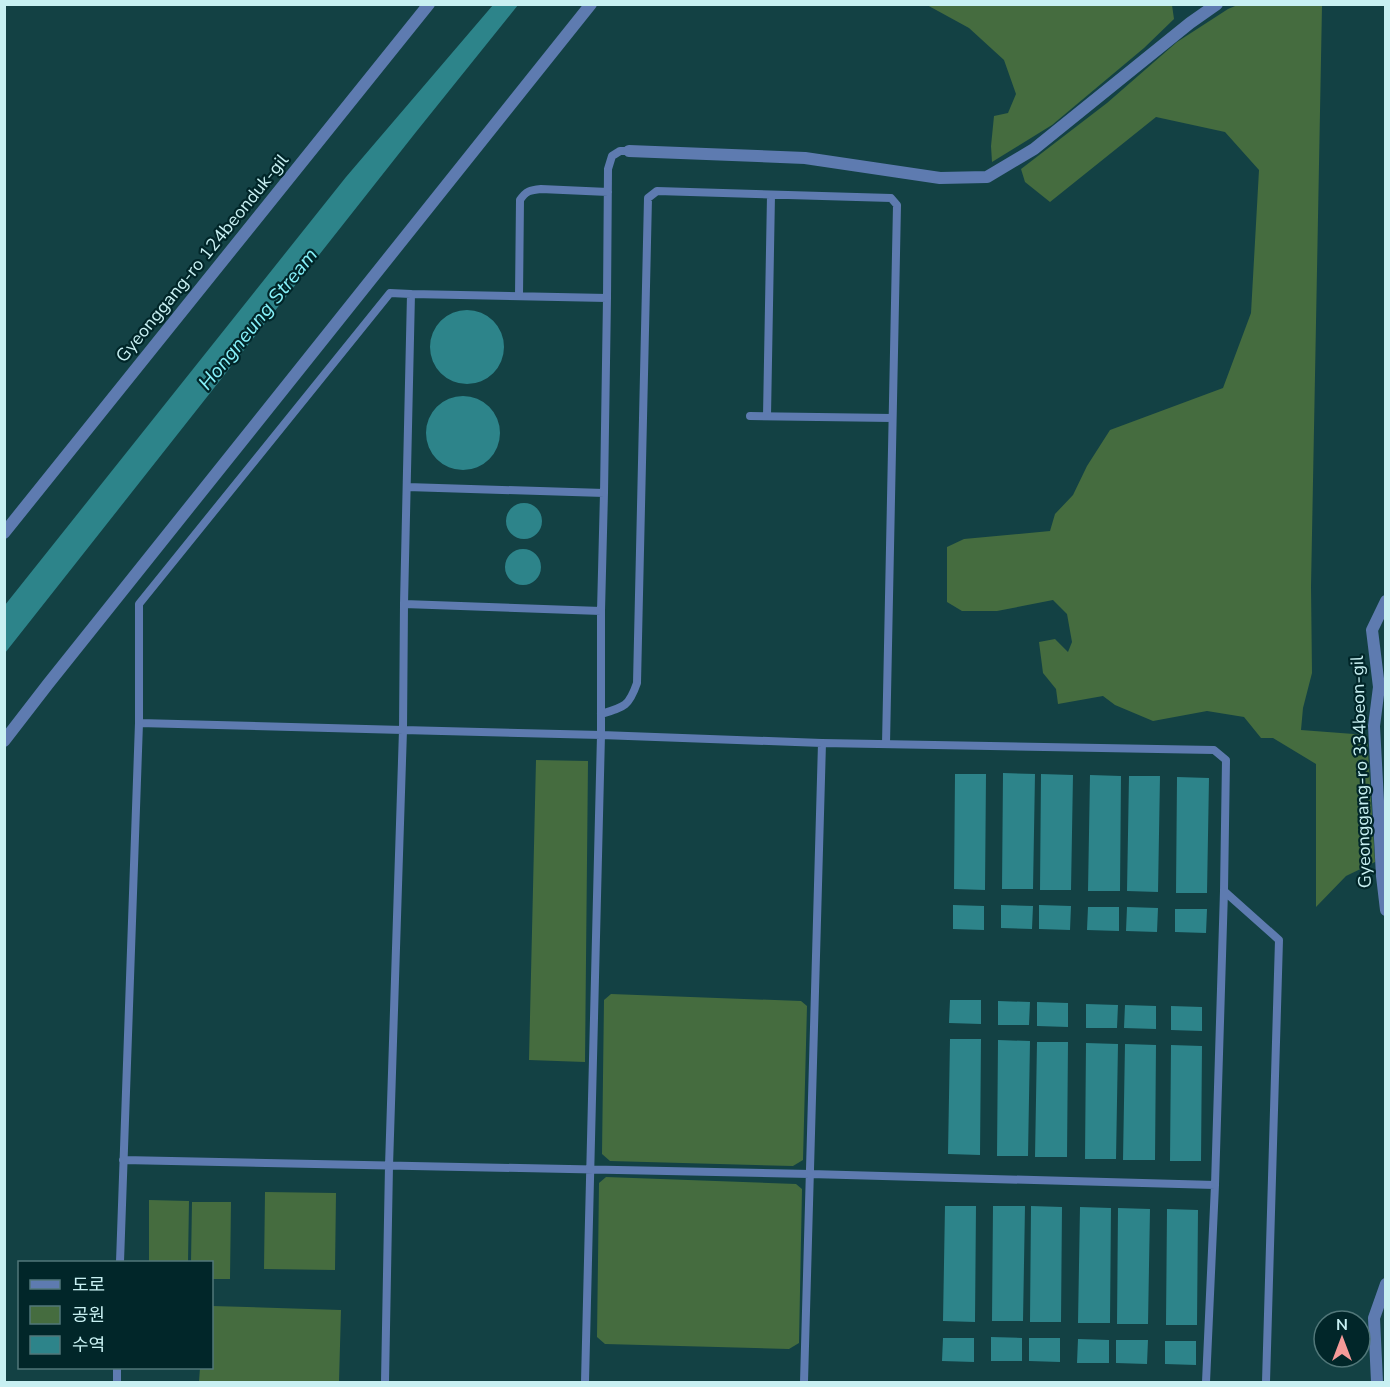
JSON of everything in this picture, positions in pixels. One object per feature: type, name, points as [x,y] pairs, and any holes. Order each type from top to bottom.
[{"type":"street","name":"Gyeonggang-ro 124beonduk-gil","points":[[4,533],[429,4]]},
{"type":"street","points":[[4,741],[591,4]]},
{"type":"street","points":[[629,151],[805,158],[940,178],[987,177],[1034,149],[1190,23],[1217,4]]},
{"type":"street","name":"Gyeonggang-ro 334beon-gil","points":[[1386,601],[1372,630],[1379,687],[1374,726],[1386,910]]},
{"type":"street","points":[[1377,1383],[1374,1318],[1386,1284]]},
{"type":"lane","points":[[585,1383],[601,735],[608,192],[612,156],[620,151],[629,151]]},
{"type":"lane","points":[[519,296],[520,200],[524,193],[541,189],[608,192]]},
{"type":"lane","points":[[601,714],[620,708],[631,700],[637,682],[648,198],[657,191],[891,198],[897,205],[886,744]]},
{"type":"lane","points":[[767,416],[771,195]]},
{"type":"lane","points":[[120,1261],[139,723],[139,604],[390,293],[607,298]]},
{"type":"lane","points":[[385,1383],[389,1166],[403,730],[411,294]]},
{"type":"lane","points":[[750,416],[892,418]]},
{"type":"lane","points":[[407,487],[604,493]]},
{"type":"lane","points":[[404,604],[601,610]]},
{"type":"lane","points":[[139,723],[822,743],[1214,750],[1226,760],[1215,1185],[1206,1383]]},
{"type":"lane","points":[[804,1383],[822,743]]},
{"type":"lane","points":[[1224,891],[1279,940],[1266,1383]]},
{"type":"lane","points":[[123,1160],[1215,1185]]},
{"type":"green space","points":[[1240,4],[1319,4],[1322,6],[1311,587],[1312,673],[1303,708],[1301,730],[1367,735],[1375,862],[1346,876],[1316,907],[1316,764],[1273,738],[1261,738],[1244,717],[1207,711],[1153,721],[1115,705],[1103,696],[1058,704],[1056,689],[1043,673],[1039,642],[1055,639],[1068,652],[1072,642],[1067,614],[1053,600],[997,611],[962,611],[947,602],[947,547],[964,539],[1050,531],[1055,514],[1073,495],[1087,466],[1110,430],[1223,388],[1251,313],[1259,170],[1225,132],[1156,117],[1050,202],[1025,182],[1021,169],[1107,103],[1177,42],[1228,9]]},
{"type":"green space","points":[[927,5],[1172,5],[1174,19],[1144,48],[1052,125],[992,162],[994,116],[1008,113],[1016,94],[1004,60],[969,28]]},
{"type":"green space","points":[[536,760],[588,761],[585,1062],[529,1060]]},
{"type":"green space","points":[[611,994],[801,1001],[807,1006],[803,1160],[793,1166],[610,1161],[602,1154],[604,1000]]},
{"type":"green space","points":[[606,1177],[796,1184],[802,1189],[799,1343],[789,1349],[605,1344],[597,1337],[599,1183]]},
{"type":"green space","points":[[265,1192],[336,1193],[335,1270],[264,1269]]},
{"type":"green space","points":[[149,1200],[189,1201],[188,1261],[149,1261]]},
{"type":"green space","points":[[192,1202],[231,1202],[230,1279],[213,1279],[213,1261],[191,1261]]},
{"type":"green space","points":[[213,1306],[341,1310],[339,1382],[199,1382],[200,1369],[213,1369]]},
{"type":"water","name":"Hongneung Stream","points":[[493,5],[518,5],[5,653],[5,605],[346,177]]},
{"type":"water","points":[[467,310],[488,316],[498,326],[504,347],[498,368],[488,378],[467,384],[446,378],[436,368],[430,347],[436,326],[446,316]]},
{"type":"water","points":[[463,396],[484,402],[494,412],[500,433],[494,454],[484,464],[463,470],[442,464],[432,454],[426,433],[432,412],[442,402]]},
{"type":"water","points":[[524,503],[537,508],[542,521],[537,534],[524,539],[511,534],[506,521],[511,508]]},
{"type":"water","points":[[523,549],[536,554],[541,567],[536,580],[523,585],[510,580],[505,567],[510,554]]},
{"type":"water","points":[[1003,773],[1035,774],[1033,889],[1002,889]]},
{"type":"water","points":[[955,774],[986,774],[985,890],[954,889]]},
{"type":"water","points":[[1041,774],[1073,775],[1071,890],[1040,890]]},
{"type":"water","points":[[1090,775],[1121,776],[1120,891],[1088,891]]},
{"type":"water","points":[[1129,776],[1160,776],[1158,892],[1127,891]]},
{"type":"water","points":[[1177,777],[1209,778],[1207,893],[1176,893]]},
{"type":"water","points":[[953,905],[984,906],[984,930],[953,929]]},
{"type":"water","points":[[1001,905],[1033,906],[1032,929],[1001,928]]},
{"type":"water","points":[[1039,905],[1071,906],[1070,930],[1039,929]]},
{"type":"water","points":[[1088,907],[1119,907],[1119,931],[1087,930]]},
{"type":"water","points":[[1127,907],[1158,908],[1157,932],[1126,931]]},
{"type":"water","points":[[1175,909],[1207,909],[1206,933],[1175,932]]},
{"type":"water","points":[[950,1000],[981,1000],[981,1024],[949,1023]]},
{"type":"water","points":[[998,1001],[1030,1002],[1029,1025],[998,1025]]},
{"type":"water","points":[[1037,1002],[1068,1003],[1068,1027],[1037,1026]]},
{"type":"water","points":[[1086,1004],[1118,1005],[1117,1028],[1086,1028]]},
{"type":"water","points":[[1125,1005],[1156,1006],[1156,1029],[1124,1028]]},
{"type":"water","points":[[1171,1006],[1202,1007],[1202,1031],[1171,1030]]},
{"type":"water","points":[[950,1039],[981,1039],[980,1155],[948,1154]]},
{"type":"water","points":[[998,1040],[1030,1041],[1028,1156],[997,1156]]},
{"type":"water","points":[[1037,1042],[1068,1042],[1067,1157],[1035,1157]]},
{"type":"water","points":[[1086,1043],[1118,1044],[1116,1159],[1085,1159]]},
{"type":"water","points":[[1125,1044],[1156,1045],[1155,1160],[1123,1160]]},
{"type":"water","points":[[1171,1045],[1202,1046],[1201,1161],[1170,1161]]},
{"type":"water","points":[[945,1206],[976,1206],[975,1322],[943,1321]]},
{"type":"water","points":[[993,1206],[1025,1206],[1023,1321],[992,1321]]},
{"type":"water","points":[[1031,1206],[1062,1207],[1061,1322],[1030,1322]]},
{"type":"water","points":[[1080,1207],[1111,1208],[1110,1323],[1078,1323]]},
{"type":"water","points":[[1118,1208],[1150,1209],[1148,1324],[1117,1324]]},
{"type":"water","points":[[1167,1209],[1198,1210],[1197,1325],[1166,1325]]},
{"type":"water","points":[[991,1337],[1022,1338],[1022,1361],[991,1361]]},
{"type":"water","points":[[943,1338],[974,1338],[974,1362],[942,1361]]},
{"type":"water","points":[[1029,1338],[1060,1338],[1060,1362],[1029,1361]]},
{"type":"water","points":[[1078,1339],[1109,1340],[1109,1363],[1077,1363]]},
{"type":"water","points":[[1116,1340],[1148,1340],[1147,1364],[1116,1363]]},
{"type":"water","points":[[1165,1341],[1196,1341],[1196,1365],[1165,1364]]}]
